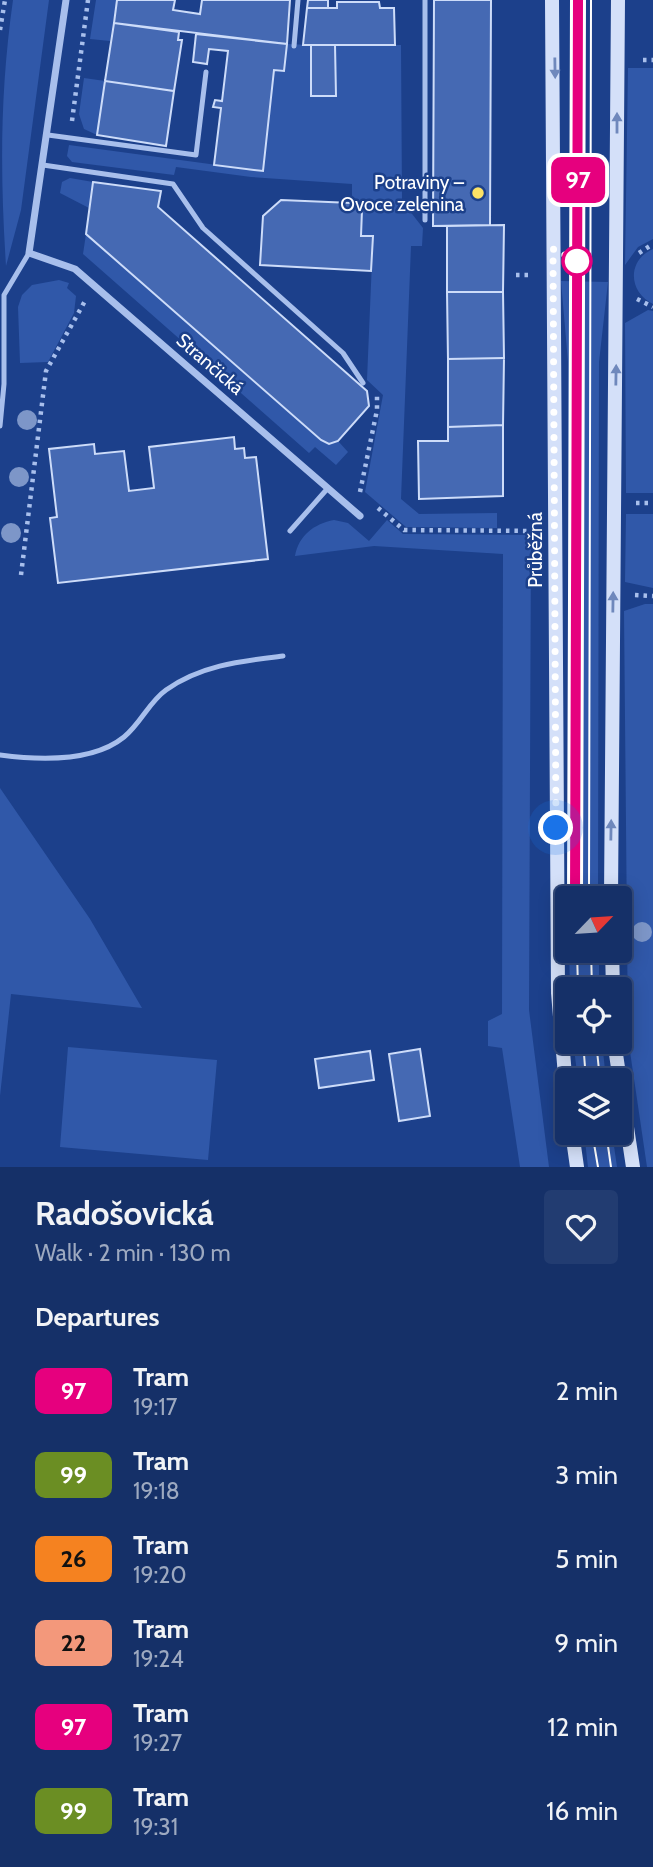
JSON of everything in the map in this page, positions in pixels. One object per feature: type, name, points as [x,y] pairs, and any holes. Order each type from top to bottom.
[{"type":"main road","name":"Průběžná","points":[[552,0],[558,993],[564,1068]]},
{"type":"main road","points":[[611,886],[618,0]]},
{"type":"main road","points":[[616,1054],[633,1167]]},
{"type":"main road","points":[[574,1145],[577,1167]]},
{"type":"street","points":[[30,253],[66,0]]},
{"type":"street","name":"Strančická","points":[[30,253],[75,269],[360,516]]},
{"type":"lane","points":[[294,46],[298,0]]},
{"type":"lane","points":[[425,0],[425,220]]},
{"type":"lane","points":[[48,135],[196,155],[206,72]]},
{"type":"lane","points":[[43,165],[173,184],[203,228],[343,353],[363,383]]},
{"type":"lane","points":[[0,426],[4,384],[4,295],[30,253]]},
{"type":"lane","points":[[290,531],[328,488]]},
{"type":"lane","points":[[0,755],[29,759],[96,752],[124,737],[154,699],[169,688],[227,663],[283,656]]},
{"type":"path","points":[[0,30],[5,0]]},
{"type":"path","points":[[643,60],[653,60]]},
{"type":"path","points":[[516,275],[537,275]]},
{"type":"path","points":[[21,575],[46,371],[86,300]]},
{"type":"path","points":[[359,493],[379,399],[375,393]]},
{"type":"path","points":[[370,502],[404,530],[537,531]]},
{"type":"path","points":[[626,503],[653,503]]},
{"type":"path","points":[[625,595],[653,596]]},
{"type":"shaded area","points":[[13,0],[49,0],[21,210],[6,266],[2,133]]},
{"type":"shaded area","points":[[96,0],[117,0],[110,41],[90,39]]},
{"type":"shaded area","points":[[287,44],[311,45],[311,96],[335,95],[335,45],[401,45],[402,201],[423,228],[422,246],[411,246],[401,499],[419,514],[497,513],[497,528],[406,527],[365,492],[383,395],[367,380],[373,237],[361,236],[362,210],[352,203],[352,184],[251,177],[176,167],[174,175],[72,162],[67,156],[69,145],[262,171],[274,70],[284,71]]},
{"type":"shaded area","points":[[628,68],[653,68],[653,239],[638,247],[625,265]]},
{"type":"shaded area","points":[[84,78],[105,81],[97,135],[84,129],[79,114]]},
{"type":"shaded area","points":[[70,178],[93,182],[89,208],[60,193],[62,182]]},
{"type":"shaded area","points":[[86,234],[321,440],[329,444],[338,441],[348,452],[336,465],[315,447],[309,453],[83,254]]},
{"type":"shaded area","points":[[653,249],[653,304],[639,292],[634,276],[639,261]]},
{"type":"shaded area","points":[[59,280],[69,283],[67,288],[76,296],[74,313],[48,362],[20,363],[18,307],[22,295],[32,285]]},
{"type":"shaded area","points":[[561,281],[608,282],[599,362],[598,886],[568,886],[568,362]]},
{"type":"shaded area","points":[[648,310],[653,311],[653,493],[626,493],[625,323]]},
{"type":"shaded area","points":[[626,514],[653,514],[653,588],[625,582]]},
{"type":"shaded area","points":[[334,520],[348,523],[369,541],[387,520],[403,534],[531,535],[529,1010],[549,1167],[520,1167],[502,1048],[488,1046],[488,1021],[502,1014],[503,554],[374,546],[295,556],[300,542],[308,532],[320,524]]},
{"type":"shaded area","points":[[653,604],[653,1167],[647,1167],[630,1054],[632,977],[627,977],[627,963],[632,963],[632,886],[627,886],[624,611]]},
{"type":"shaded area","points":[[0,788],[90,919],[142,1008],[11,994],[0,1096]]},
{"type":"shaded area","points":[[569,963],[599,963],[599,977],[570,977]]},
{"type":"shaded area","points":[[68,1047],[217,1060],[208,1160],[60,1147]]},
{"type":"shaded area","points":[[575,1054],[603,1054],[605,1068],[576,1068]]},
{"type":"shaded area","points":[[585,1145],[614,1145],[617,1167],[588,1167]]},
{"type":"building","points":[[117,0],[175,0],[173,10],[200,14],[202,0],[290,0],[287,44],[114,23]]},
{"type":"building","points":[[308,0],[328,0],[328,8],[307,8]]},
{"type":"building","points":[[434,0],[491,0],[490,225],[433,226]]},
{"type":"building","points":[[337,2],[379,2],[380,8],[394,8],[395,45],[303,45],[307,8],[337,8]]},
{"type":"building","points":[[114,23],[179,32],[178,40],[182,40],[174,91],[105,81]]},
{"type":"building","points":[[196,34],[287,44],[284,71],[274,70],[263,171],[214,165],[221,108],[213,107],[215,100],[222,101],[228,51],[209,49],[207,64],[193,62]]},
{"type":"building","points":[[311,45],[335,45],[336,96],[311,96]]},
{"type":"building","points":[[105,81],[174,91],[166,146],[97,135]]},
{"type":"building","points":[[93,182],[161,191],[158,207],[367,391],[369,406],[338,441],[329,444],[321,440],[86,234]]},
{"type":"building","points":[[281,200],[352,203],[362,210],[361,236],[373,236],[371,271],[260,265],[263,216]]},
{"type":"building","points":[[504,225],[503,292],[447,292],[447,226]]},
{"type":"building","points":[[447,292],[503,292],[504,358],[448,359]]},
{"type":"building","points":[[504,358],[503,425],[448,427],[448,359]]},
{"type":"building","points":[[503,425],[503,496],[419,499],[418,441],[448,441],[448,427]]},
{"type":"building","points":[[234,437],[235,449],[244,448],[245,458],[256,457],[268,559],[58,583],[50,518],[57,517],[49,449],[94,444],[95,454],[124,451],[129,491],[154,488],[149,447]]},
{"type":"building","points":[[420,1049],[430,1116],[399,1121],[389,1054]]},
{"type":"building","points":[[370,1051],[374,1080],[319,1088],[315,1059]]},
{"type":"tram line","points":[[575,886],[578,0]]},
{"type":"tram line","name":"97","points":[[575,886],[578,0]]},
{"type":"tram line","points":[[589,886],[591,0]]},
{"type":"tram line","points":[[577,963],[578,977]]},
{"type":"tram line","points":[[591,963],[592,977]]},
{"type":"tram line","points":[[584,1054],[585,1068]]},
{"type":"tram line","points":[[597,1054],[599,1068]]},
{"type":"tram line","points":[[594,1145],[598,1167]]},
{"type":"tram line","points":[[608,1145],[611,1167]]},
{"type":"place","name":"Potraviny – Ovoce zelenina","points":[[478,193]]},
{"type":"route","points":[[556,828],[553,249],[577,261]]}]
